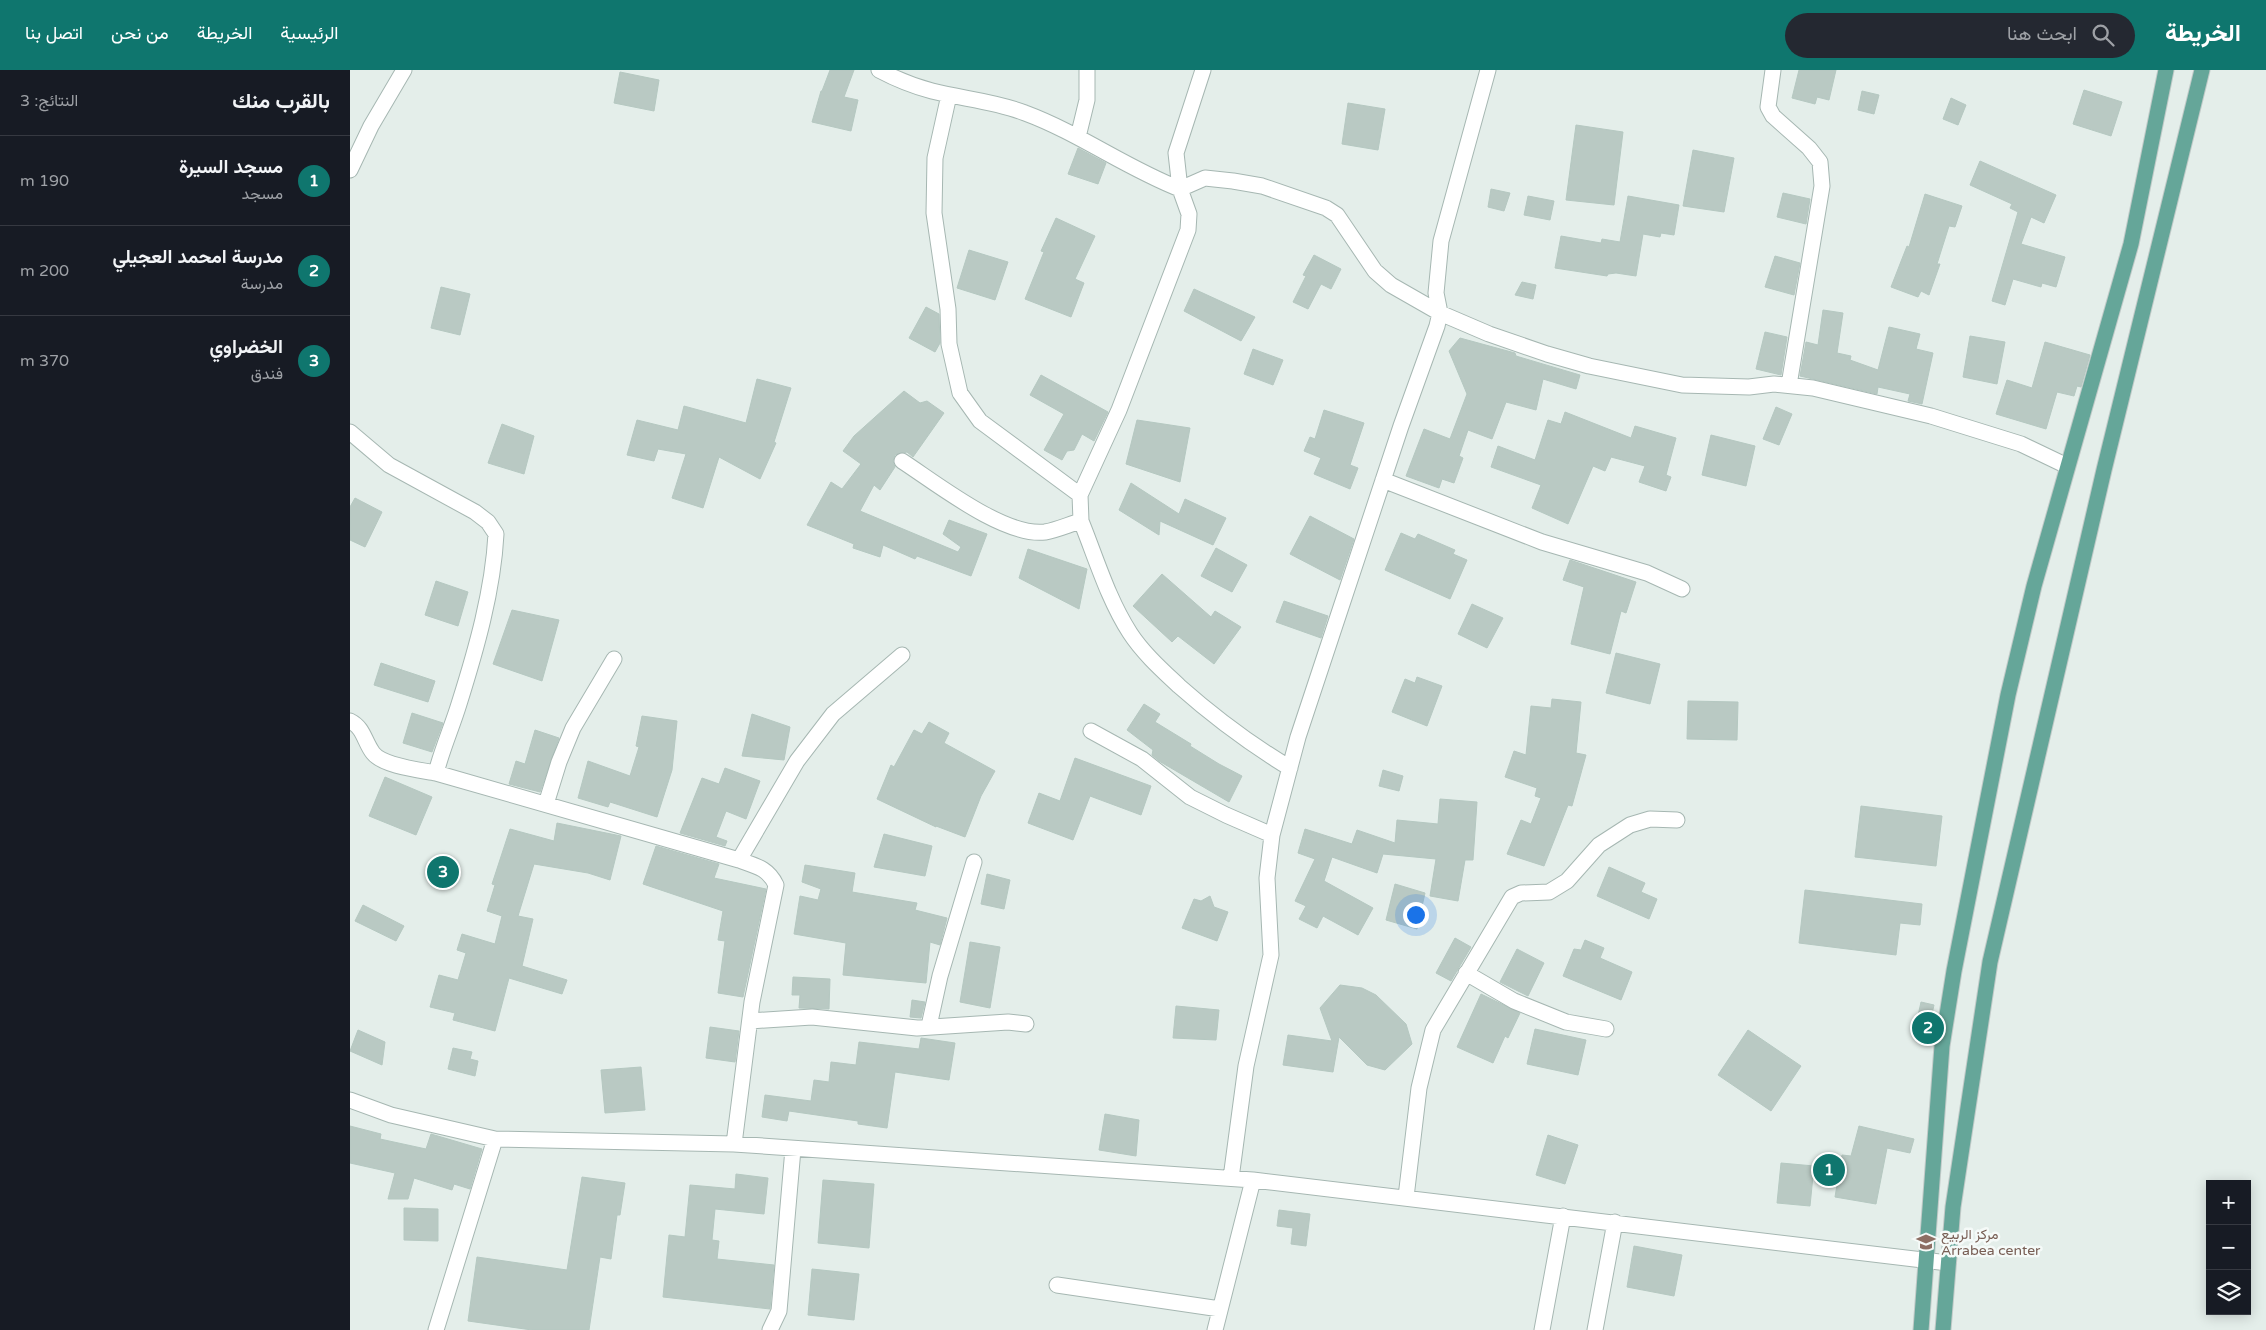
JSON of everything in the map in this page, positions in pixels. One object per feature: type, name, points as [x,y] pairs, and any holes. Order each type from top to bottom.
[{"type":"main road","points":[[1921,1330],[1942,1046],[1954,971],[2008,695],[2034,586],[2130,244],[2166,70]]},
{"type":"main road","points":[[1943,1330],[1953,1207],[1990,962],[2106,460],[2202,70]]},
{"type":"street","points":[[350,170],[371,126],[404,70]]},
{"type":"street","points":[[879,70],[913,85],[949,95],[1016,109],[1048,121],[1128,166],[1180,189],[1205,178],[1233,181],[1262,186],[1326,208],[1336,215],[1375,271],[1411,299],[1489,334],[1547,354],[1647,379],[1701,386],[1789,384],[1931,416],[2021,444],[2067,466]]},
{"type":"street","points":[[1078,137],[1087,100],[1087,70]]},
{"type":"street","points":[[1203,70],[1176,153],[1180,189],[1189,214],[1188,230],[1119,410],[1080,495],[1081,521],[1115,606],[1139,646],[1170,678],[1217,720],[1254,747],[1290,768]]},
{"type":"street","points":[[1231,1178],[1246,1066],[1271,954],[1268,878],[1272,835],[1290,768],[1337,616],[1430,348],[1440,313],[1436,294],[1441,241],[1488,70]]},
{"type":"street","points":[[1773,70],[1768,107],[1773,116],[1809,148],[1820,162],[1822,186],[1789,384]]},
{"type":"street","points":[[949,95],[935,158],[934,213],[948,309],[949,344],[960,393],[980,421],[1080,495]]},
{"type":"street","points":[[350,432],[389,465],[475,512],[488,522],[496,534],[485,602],[468,671],[459,706],[441,752],[436,773]]},
{"type":"street","points":[[902,461],[993,520],[1024,530],[1044,532],[1081,521]]},
{"type":"street","points":[[1384,480],[1542,542],[1647,573],[1682,589]]},
{"type":"street","points":[[739,860],[797,761],[833,714],[902,655]]},
{"type":"street","points":[[546,804],[559,762],[573,728],[614,659]]},
{"type":"street","points":[[350,721],[361,729],[372,752],[378,757],[400,766],[436,773],[739,860],[764,868],[771,875],[776,885],[750,1020],[734,1144]]},
{"type":"street","points":[[1091,731],[1142,760],[1190,797],[1226,816],[1272,835]]},
{"type":"street","points":[[1406,1197],[1419,1088],[1433,1030],[1512,897],[1521,893],[1550,892],[1567,881],[1599,845],[1630,825],[1650,819],[1677,820]]},
{"type":"street","points":[[929,1026],[940,976],[974,862]]},
{"type":"street","points":[[1466,973],[1514,1001],[1566,1022],[1606,1029]]},
{"type":"street","points":[[750,1020],[812,1017],[894,1027],[1008,1022],[1026,1024]]},
{"type":"street","points":[[350,1100],[390,1115],[495,1139],[734,1144],[1231,1178],[1615,1222],[1948,1264]]},
{"type":"street","points":[[436,1330],[495,1139]]},
{"type":"street","points":[[770,1330],[780,1311],[793,1149]]},
{"type":"street","points":[[1215,1330],[1253,1180]]},
{"type":"street","points":[[1542,1330],[1563,1216]]},
{"type":"street","points":[[1594,1330],[1615,1222]]},
{"type":"street","points":[[1057,1285],[1220,1309]]},
{"type":"building","points":[[830,70],[854,70],[844,97],[858,100],[851,131],[812,122],[821,91]]},
{"type":"building","points":[[1799,70],[1836,70],[1829,100],[1817,97],[1815,104],[1792,98]]},
{"type":"building","points":[[620,72],[659,80],[654,111],[614,103]]},
{"type":"building","points":[[2084,90],[2122,102],[2111,136],[2073,124]]},
{"type":"building","points":[[1862,91],[1879,95],[1874,114],[1858,110]]},
{"type":"building","points":[[1951,98],[1966,105],[1958,125],[1943,119]]},
{"type":"building","points":[[1348,103],[1385,109],[1378,150],[1342,144]]},
{"type":"building","points":[[1576,125],[1623,132],[1614,205],[1566,200]]},
{"type":"building","points":[[1078,148],[1106,163],[1098,184],[1068,174]]},
{"type":"building","points":[[1693,150],[1734,158],[1724,212],[1683,206]]},
{"type":"building","points":[[1980,161],[2056,195],[2044,223],[2031,217],[2021,244],[2065,257],[2056,287],[2042,283],[2041,287],[2013,279],[2005,305],[1992,301],[2018,212],[2010,208],[2012,204],[1970,185]]},
{"type":"building","points":[[1491,189],[1510,193],[1504,211],[1488,207]]},
{"type":"building","points":[[1783,193],[1810,199],[1806,224],[1777,217]]},
{"type":"building","points":[[1925,194],[1962,206],[1955,227],[1949,226],[1937,264],[1940,264],[1929,295],[1921,291],[1918,297],[1891,287],[1907,246],[1909,247]]},
{"type":"building","points":[[1528,196],[1554,201],[1550,220],[1524,215]]},
{"type":"building","points":[[1628,196],[1679,205],[1674,235],[1661,233],[1660,237],[1643,234],[1636,276],[1616,273],[1608,274],[1607,276],[1555,268],[1561,236],[1601,243],[1602,239],[1620,242]]},
{"type":"building","points":[[1056,218],[1095,236],[1075,279],[1084,283],[1071,317],[1025,299],[1044,252],[1041,251]]},
{"type":"building","points":[[969,250],[1008,262],[995,300],[957,288]]},
{"type":"building","points":[[1314,255],[1341,269],[1331,289],[1321,284],[1308,309],[1293,302],[1306,276],[1303,275]]},
{"type":"building","points":[[1775,256],[1800,263],[1794,295],[1765,287]]},
{"type":"building","points":[[1522,282],[1536,285],[1533,299],[1515,295]]},
{"type":"building","points":[[441,287],[470,294],[460,335],[431,328]]},
{"type":"building","points":[[1194,289],[1255,317],[1241,341],[1184,311]]},
{"type":"building","points":[[926,307],[939,314],[940,343],[935,352],[909,338]]},
{"type":"building","points":[[1823,310],[1843,313],[1837,353],[1851,356],[1850,360],[1878,370],[1889,327],[1920,334],[1916,349],[1933,353],[1922,404],[1908,401],[1910,394],[1878,387],[1877,394],[1800,376],[1806,342],[1818,345]]},
{"type":"building","points":[[1765,332],[1787,337],[1781,375],[1756,369]]},
{"type":"building","points":[[1970,336],[2005,342],[1997,384],[1963,377]]},
{"type":"building","points":[[1460,338],[1515,353],[1516,356],[1580,375],[1576,389],[1543,379],[1536,410],[1506,402],[1492,439],[1468,430],[1459,456],[1463,458],[1454,483],[1442,479],[1439,488],[1406,476],[1424,429],[1450,439],[1467,394],[1449,351]]},
{"type":"building","points":[[2045,342],[2090,355],[2081,387],[2077,386],[2074,396],[2057,392],[2046,429],[1996,414],[2007,380],[2032,388]]},
{"type":"building","points":[[1253,349],[1283,360],[1273,385],[1244,374]]},
{"type":"building","points":[[1041,375],[1108,412],[1094,441],[1082,434],[1074,450],[1067,451],[1062,460],[1044,450],[1064,414],[1030,395]]},
{"type":"building","points":[[757,379],[791,388],[774,442],[776,443],[760,479],[719,457],[703,508],[672,498],[686,454],[658,449],[654,461],[627,455],[637,420],[678,430],[684,406],[746,423]]},
{"type":"building","points":[[904,391],[920,403],[927,401],[944,413],[913,457],[907,452],[895,455],[893,461],[895,467],[880,490],[874,485],[860,511],[958,552],[961,547],[943,534],[949,520],[987,534],[971,576],[917,556],[915,559],[883,545],[880,557],[853,548],[854,544],[807,525],[831,482],[842,489],[861,464],[843,451],[854,436]]},
{"type":"building","points":[[1776,407],[1792,414],[1779,445],[1763,439]]},
{"type":"building","points":[[1324,410],[1364,423],[1350,465],[1358,468],[1350,489],[1314,474],[1321,458],[1304,451],[1310,437],[1315,439]]},
{"type":"building","points":[[1565,412],[1631,438],[1635,426],[1676,438],[1666,475],[1671,477],[1666,491],[1639,482],[1645,466],[1611,457],[1605,471],[1593,466],[1568,524],[1532,508],[1541,485],[1491,467],[1498,446],[1535,460],[1548,420],[1561,424]]},
{"type":"building","points":[[1137,420],[1190,428],[1180,482],[1126,464]]},
{"type":"building","points":[[502,424],[534,436],[524,474],[488,463]]},
{"type":"building","points":[[1711,435],[1755,446],[1746,486],[1702,475]]},
{"type":"building","points":[[1131,483],[1179,514],[1185,499],[1226,518],[1213,545],[1160,521],[1159,535],[1119,510]]},
{"type":"building","points":[[355,498],[382,512],[365,547],[350,540],[350,507]]},
{"type":"building","points":[[1310,516],[1354,539],[1340,580],[1290,554]]},
{"type":"building","points":[[1401,533],[1415,539],[1418,534],[1455,550],[1453,554],[1467,560],[1450,599],[1385,570]]},
{"type":"building","points":[[1216,548],[1247,565],[1232,592],[1201,576]]},
{"type":"building","points":[[1028,549],[1087,569],[1079,609],[1019,578]]},
{"type":"building","points":[[1570,560],[1636,582],[1626,613],[1621,611],[1610,654],[1571,644],[1584,587],[1563,580]]},
{"type":"building","points":[[1162,574],[1211,617],[1215,611],[1241,627],[1214,664],[1178,636],[1172,642],[1133,606]]},
{"type":"building","points":[[436,581],[468,592],[458,626],[425,615]]},
{"type":"building","points":[[1284,601],[1328,616],[1321,638],[1276,622]]},
{"type":"building","points":[[1472,604],[1503,618],[1487,648],[1458,634]]},
{"type":"building","points":[[512,610],[559,620],[542,681],[493,664]]},
{"type":"building","points":[[1616,653],[1660,664],[1650,704],[1606,693]]},
{"type":"building","points":[[381,663],[435,681],[428,702],[374,685]]},
{"type":"building","points":[[1417,677],[1442,686],[1427,726],[1392,712],[1405,679],[1415,683]]},
{"type":"building","points":[[1552,699],[1581,702],[1576,753],[1586,755],[1572,806],[1568,805],[1544,866],[1507,854],[1521,820],[1531,824],[1541,798],[1535,796],[1537,788],[1505,777],[1514,751],[1526,755],[1531,706],[1551,708]]},
{"type":"building","points":[[1688,701],[1738,702],[1737,740],[1687,739]]},
{"type":"building","points":[[1144,704],[1160,714],[1155,722],[1219,764],[1242,776],[1229,802],[1159,761],[1152,755],[1153,750],[1127,730]]},
{"type":"building","points":[[412,713],[443,723],[432,752],[403,743]]},
{"type":"building","points":[[752,714],[790,727],[784,760],[742,756]]},
{"type":"building","points":[[642,716],[677,721],[672,770],[657,817],[610,802],[608,807],[578,798],[588,761],[630,776],[639,747],[636,746]]},
{"type":"building","points":[[929,722],[949,733],[944,743],[995,771],[981,796],[965,837],[936,827],[877,799],[891,765],[894,767],[914,730],[922,734]]},
{"type":"building","points":[[535,730],[559,738],[540,792],[509,784],[516,761],[525,764]]},
{"type":"building","points":[[1075,758],[1151,786],[1141,815],[1090,796],[1073,840],[1028,823],[1039,793],[1060,801]]},
{"type":"building","points":[[725,768],[760,781],[746,819],[726,811],[716,837],[727,841],[725,846],[680,833],[702,778],[719,784]]},
{"type":"building","points":[[1383,770],[1403,776],[1399,791],[1379,786]]},
{"type":"building","points":[[385,777],[432,797],[416,835],[369,816]]},
{"type":"building","points":[[1440,799],[1477,802],[1473,860],[1465,860],[1458,901],[1430,896],[1436,859],[1383,854],[1377,873],[1332,857],[1324,881],[1373,908],[1358,935],[1323,916],[1317,928],[1299,919],[1306,906],[1295,901],[1315,859],[1298,853],[1305,829],[1352,844],[1357,830],[1395,843],[1397,820],[1438,824]]},
{"type":"building","points":[[1861,806],[1942,816],[1936,866],[1855,857]]},
{"type":"building","points":[[557,823],[621,836],[610,880],[588,873],[534,864],[518,916],[533,919],[522,966],[567,980],[562,994],[509,978],[495,1031],[453,1020],[455,1013],[430,1007],[439,975],[458,980],[466,953],[457,950],[462,934],[495,944],[502,916],[487,911],[495,885],[492,884],[510,829],[554,841]]},
{"type":"building","points":[[884,834],[932,846],[925,876],[874,867]]},
{"type":"building","points":[[656,846],[719,864],[714,878],[766,889],[743,997],[718,993],[725,941],[718,940],[723,911],[643,884]]},
{"type":"building","points":[[805,865],[855,873],[852,892],[917,903],[915,910],[947,918],[940,945],[930,942],[926,983],[843,975],[846,943],[794,934],[800,896],[818,900],[821,889],[802,882]]},
{"type":"building","points":[[1609,867],[1645,883],[1641,892],[1657,899],[1649,919],[1597,896]]},
{"type":"building","points":[[987,874],[1010,880],[1004,909],[981,904]]},
{"type":"building","points":[[1395,884],[1425,893],[1417,929],[1386,920]]},
{"type":"building","points":[[1805,890],[1922,904],[1920,925],[1900,923],[1896,955],[1799,943]]},
{"type":"building","points":[[1210,896],[1214,907],[1228,912],[1217,941],[1182,928],[1194,899],[1201,901]]},
{"type":"building","points":[[363,905],[404,926],[396,941],[355,921]]},
{"type":"building","points":[[1455,938],[1471,947],[1451,981],[1436,973]]},
{"type":"building","points":[[1585,940],[1604,948],[1600,958],[1632,972],[1621,1000],[1563,976],[1574,949],[1581,950]]},
{"type":"building","points":[[970,942],[1000,947],[990,1008],[960,1002]]},
{"type":"building","points":[[1517,949],[1544,963],[1528,996],[1500,982]]},
{"type":"building","points":[[793,977],[830,979],[829,1009],[799,1008],[800,995],[792,995]]},
{"type":"building","points":[[1340,985],[1362,988],[1376,995],[1406,1024],[1412,1044],[1385,1070],[1367,1065],[1339,1037],[1333,1072],[1283,1065],[1288,1035],[1332,1041],[1320,1008]]},
{"type":"building","points":[[1481,994],[1520,1013],[1508,1038],[1505,1036],[1493,1063],[1457,1047]]},
{"type":"building","points":[[912,1000],[925,1002],[921,1018],[910,1017]]},
{"type":"building","points":[[1921,1002],[1934,1005],[1930,1023],[1917,1020]]},
{"type":"building","points":[[1176,1006],[1219,1010],[1216,1040],[1173,1038]]},
{"type":"building","points":[[710,1027],[739,1031],[735,1062],[706,1058]]},
{"type":"building","points":[[1535,1029],[1586,1040],[1578,1075],[1527,1064]]},
{"type":"building","points":[[358,1030],[385,1042],[382,1065],[350,1051]]},
{"type":"building","points":[[1748,1030],[1801,1066],[1771,1111],[1718,1075]]},
{"type":"building","points":[[921,1038],[955,1043],[949,1080],[895,1072],[887,1128],[858,1124],[858,1121],[789,1111],[787,1121],[762,1117],[765,1095],[811,1101],[814,1080],[829,1082],[831,1062],[856,1065],[859,1042],[919,1049]]},
{"type":"building","points":[[453,1048],[472,1052],[470,1059],[478,1061],[475,1076],[448,1069]]},
{"type":"building","points":[[641,1067],[645,1110],[605,1113],[601,1070]]},
{"type":"building","points":[[1105,1114],[1139,1120],[1136,1156],[1099,1150]]},
{"type":"building","points":[[350,1126],[381,1134],[380,1139],[426,1149],[431,1134],[482,1149],[470,1189],[454,1184],[452,1190],[414,1178],[408,1199],[388,1199],[395,1173],[350,1163]]},
{"type":"building","points":[[1859,1126],[1914,1139],[1910,1153],[1887,1148],[1876,1204],[1835,1197],[1842,1155],[1851,1156]]},
{"type":"building","points":[[1548,1135],[1578,1145],[1565,1184],[1536,1175]]},
{"type":"building","points":[[1781,1163],[1814,1166],[1810,1206],[1777,1203]]},
{"type":"building","points":[[736,1174],[768,1178],[764,1214],[715,1209],[712,1240],[719,1241],[717,1259],[774,1265],[770,1309],[663,1297],[669,1235],[685,1237],[690,1185],[735,1189]]},
{"type":"building","points":[[582,1177],[625,1183],[620,1215],[617,1215],[611,1259],[600,1257],[589,1330],[532,1330],[468,1321],[477,1257],[567,1270]]},
{"type":"building","points":[[823,1180],[874,1184],[869,1248],[818,1243]]},
{"type":"building","points":[[404,1208],[438,1209],[438,1241],[404,1240]]},
{"type":"building","points":[[1279,1210],[1310,1214],[1306,1246],[1291,1244],[1293,1228],[1277,1226]]},
{"type":"building","points":[[1634,1246],[1682,1255],[1674,1296],[1627,1287]]},
{"type":"building","points":[[812,1269],[859,1274],[854,1320],[808,1315]]},
{"type":"place","name":"الخضراوي","points":[[443,872]]},
{"type":"place","name":"مدرسة امحمد العجيلي","points":[[1928,1028]]},
{"type":"place","name":"مسجد السيرة","points":[[1829,1170]]},
{"type":"place","name":"مركز الربيع Arrabea center","points":[[1926,1242]]}]
